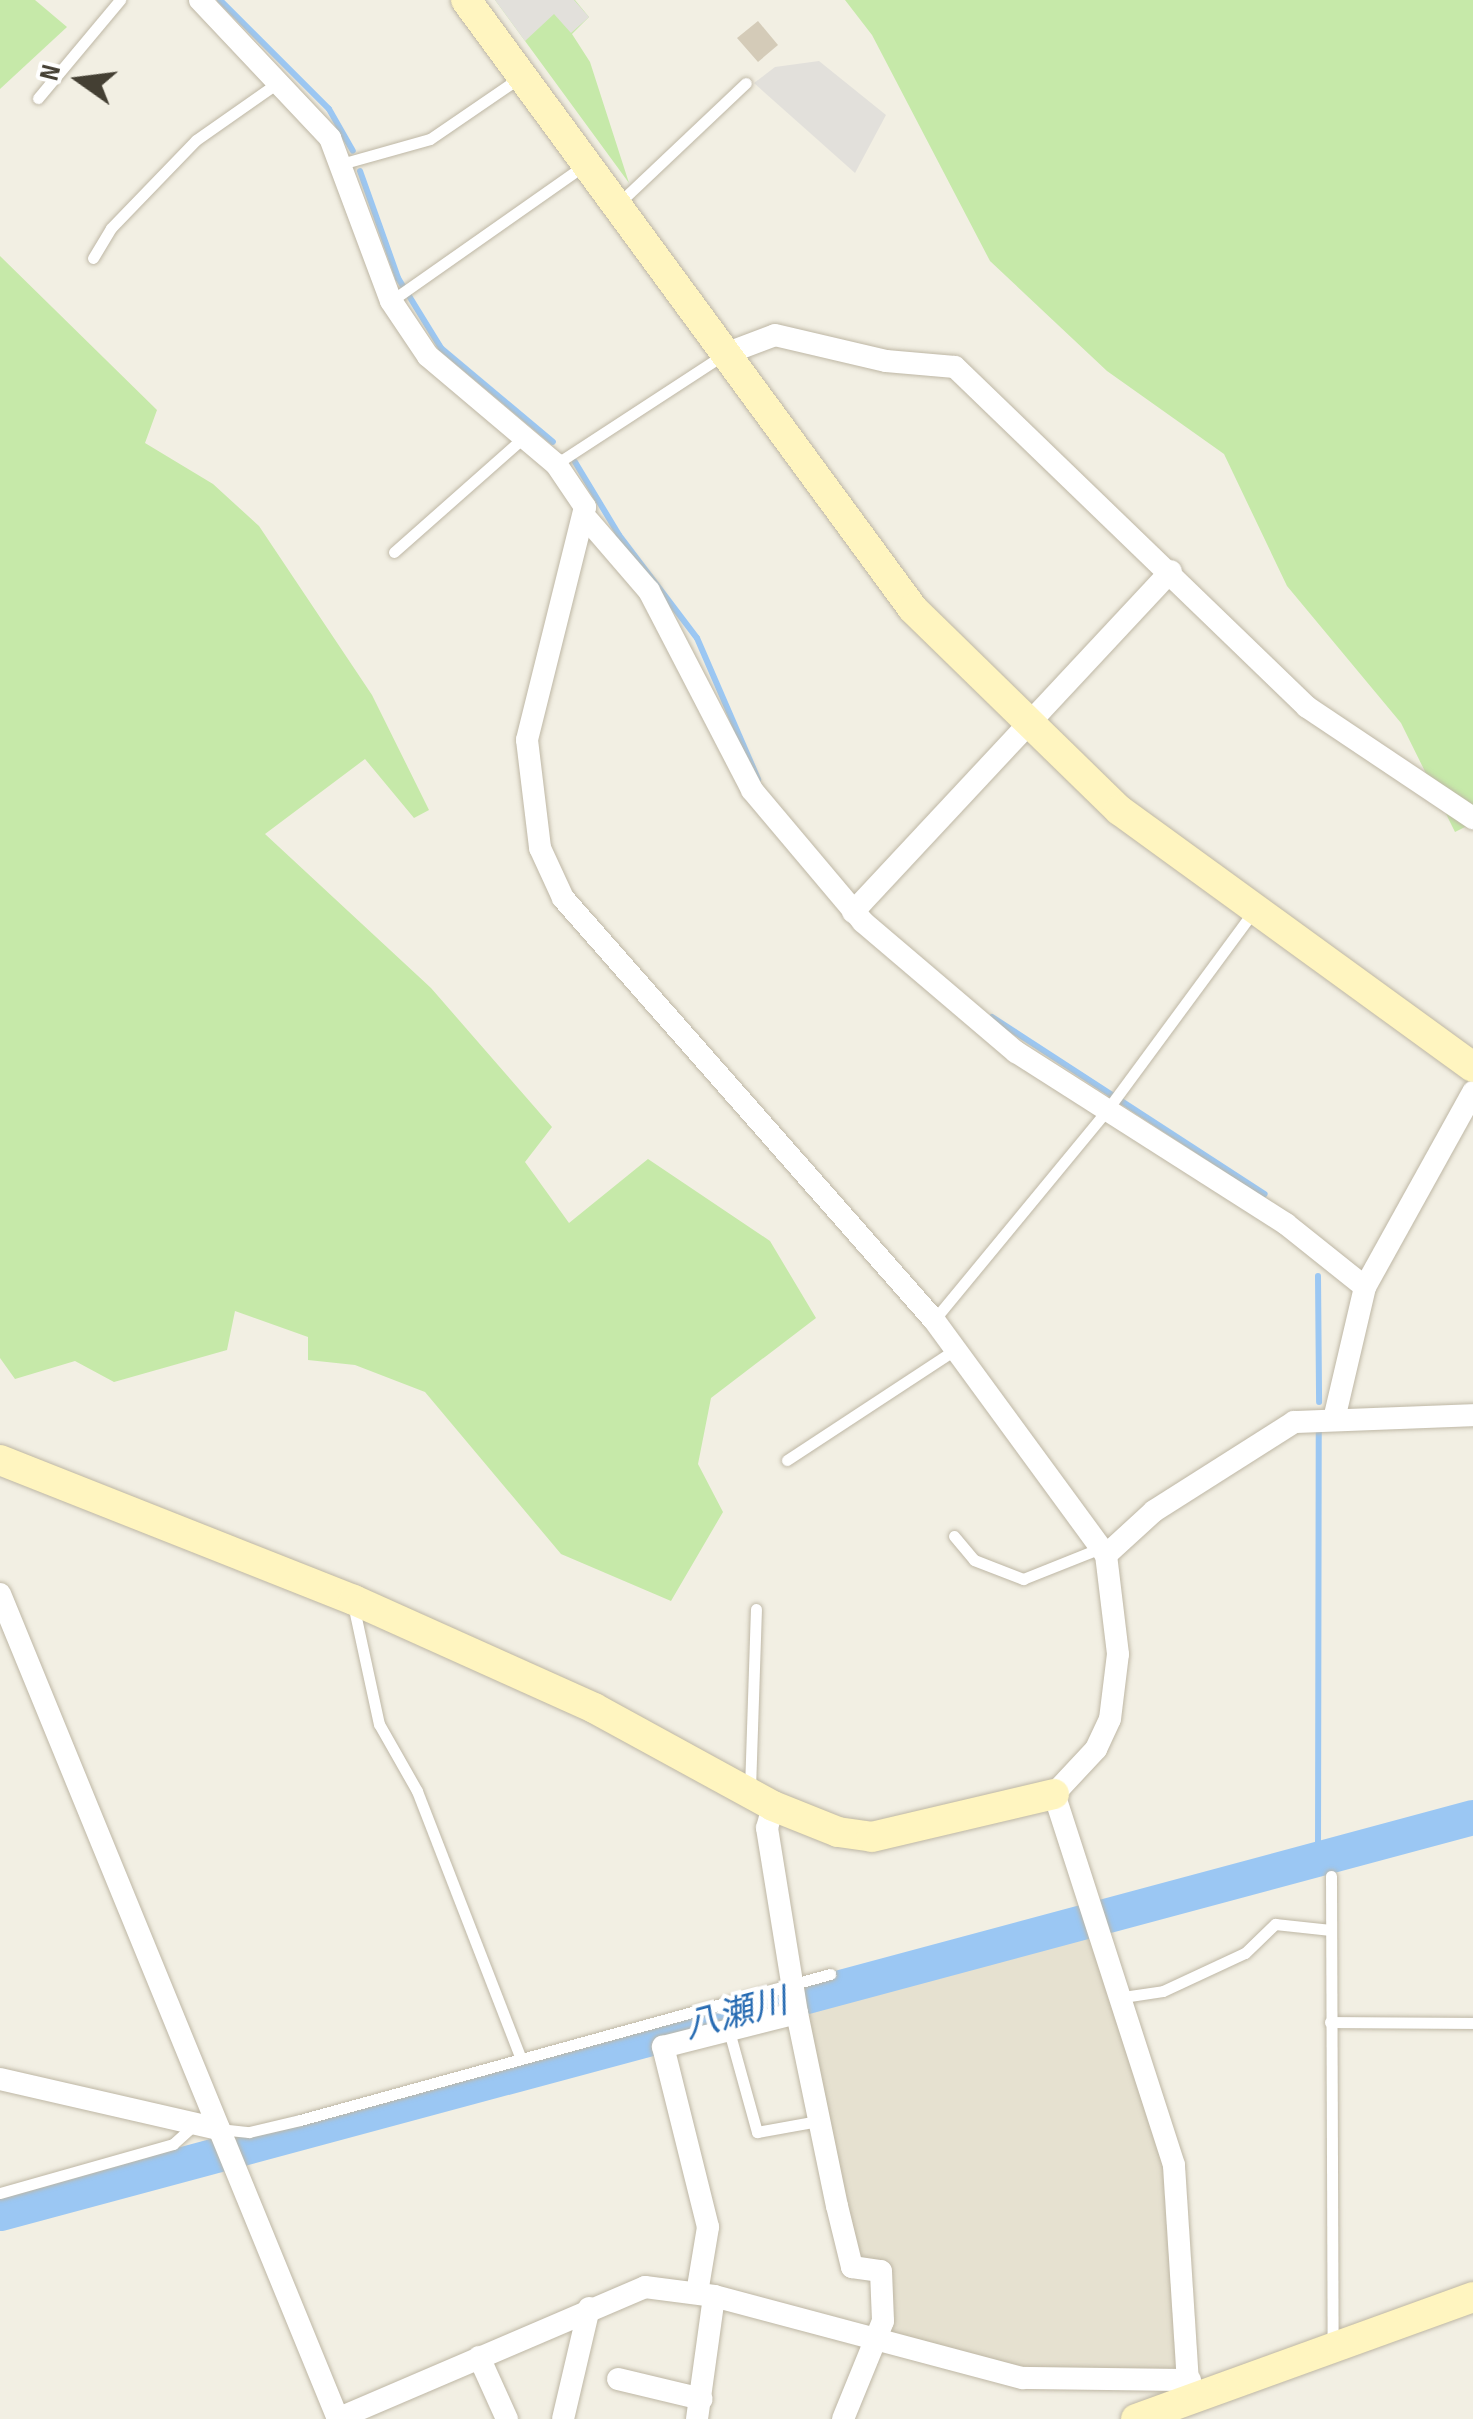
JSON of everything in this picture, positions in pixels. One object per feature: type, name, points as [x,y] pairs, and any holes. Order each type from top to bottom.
[{"type":"street","points":[[200,0],[276,84],[320,124],[341,164],[391,301],[447,378],[556,464],[586,518],[649,591],[752,790],[853,912],[1000,1040],[1286,1224],[1365,1287]]},
{"type":"street","points":[[466,0],[913,609],[1025,726],[1253,912],[1473,1067]]},
{"type":"street","points":[[724,354],[775,334],[955,367],[1170,571],[1307,708],[1473,818]]},
{"type":"street","points":[[0,1460],[354,1600],[594,1708],[761,1799],[872,1836],[1054,1794],[1096,1749],[1110,1719],[1118,1654],[1103,1551],[934,1320],[591,932],[550,875],[538,830],[530,709],[586,518]]},
{"type":"street","points":[[853,912],[1170,571]]},
{"type":"street","points":[[1334,1416],[1365,1287],[1473,1092]]},
{"type":"street","points":[[1103,1551],[1154,1511],[1294,1422],[1334,1416],[1473,1415]]},
{"type":"street","points":[[0,1594],[214,2131],[237,2166],[337,2419],[634,2288],[705,2295],[1023,2378],[1188,2399]]},
{"type":"street","points":[[1054,1794],[1123,1997],[1174,2165],[1188,2399]]},
{"type":"street","points":[[761,1799],[818,2121],[852,2266],[881,2271],[877,2342],[843,2419]]},
{"type":"street","points":[[618,2379],[699,2409],[708,2227],[663,2047],[729,2031],[795,1998]]},
{"type":"street","points":[[0,2079],[214,2131]]},
{"type":"street","points":[[1136,2419],[1473,2298]]},
{"type":"street","points":[[563,2419],[589,2308]]},
{"type":"street","points":[[478,2357],[507,2419]]},
{"type":"lane","points":[[38,98],[120,0]]},
{"type":"lane","points":[[341,164],[430,139],[522,76]]},
{"type":"lane","points":[[616,205],[746,82]]},
{"type":"lane","points":[[93,258],[196,140],[276,84]]},
{"type":"lane","points":[[391,301],[586,164]]},
{"type":"lane","points":[[556,464],[724,354]]},
{"type":"lane","points":[[394,552],[523,438]]},
{"type":"lane","points":[[934,1320],[1107,1110],[1253,912]]},
{"type":"lane","points":[[787,1460],[956,1349]]},
{"type":"lane","points":[[954,1536],[974,1560],[1023,1579],[1103,1551]]},
{"type":"lane","points":[[354,1600],[351,1618],[379,1724],[417,1792],[520,2057]]},
{"type":"lane","points":[[756,1609],[761,1799]]},
{"type":"lane","points":[[1331,1876],[1334,2345]]},
{"type":"lane","points":[[1123,1997],[1164,1991],[1245,1953],[1275,1924],[1331,1930]]},
{"type":"lane","points":[[0,2193],[214,2131],[249,2132],[520,2057],[795,1998],[830,1974]]},
{"type":"lane","points":[[1330,2022],[1473,2023]]},
{"type":"lane","points":[[729,2031],[757,2132],[818,2121]]},
{"type":"shaded area","points":[[495,0],[574,0],[589,17],[571,33],[554,14],[525,41]]},
{"type":"shaded area","points":[[819,61],[886,115],[855,173],[754,83],[775,67]]},
{"type":"shaded area","points":[[1090,1938],[1168,2172],[1183,2368],[1175,2374],[1030,2372],[886,2331],[887,2267],[855,2261],[805,2007]]},
{"type":"green space","points":[[0,0],[35,0],[67,27],[0,89]]},
{"type":"green space","points":[[495,0],[575,0],[589,17],[572,34],[590,62],[629,183]]},
{"type":"green space","points":[[845,0],[1473,0],[1473,823],[1455,832],[1401,723],[1287,586],[1224,454],[1107,371],[990,261],[872,35]]},
{"type":"green space","points":[[0,256],[157,410],[145,443],[213,484],[259,526],[372,695],[429,810],[414,818],[365,759],[265,834],[431,988],[552,1127],[525,1162],[569,1223],[648,1159],[770,1241],[816,1318],[711,1398],[698,1464],[723,1512],[671,1601],[561,1554],[425,1392],[355,1365],[308,1360],[308,1337],[235,1311],[227,1350],[114,1382],[75,1361],[15,1379],[0,1358]]},
{"type":"building","points":[[758,21],[778,45],[758,62],[737,38]]},
{"type":"waterway","points":[[220,0],[329,109],[353,151]]},
{"type":"waterway","points":[[360,171],[398,278],[441,348],[553,442]]},
{"type":"waterway","points":[[575,462],[619,535],[697,638],[758,779]]},
{"type":"waterway","points":[[992,1017],[1265,1194]]},
{"type":"waterway","points":[[1318,1276],[1319,1402]]},
{"type":"waterway","points":[[1318,1859],[1319,1430]]},
{"type":"waterway","name":"八瀬川","points":[[0,2213],[1473,1817]]}]
